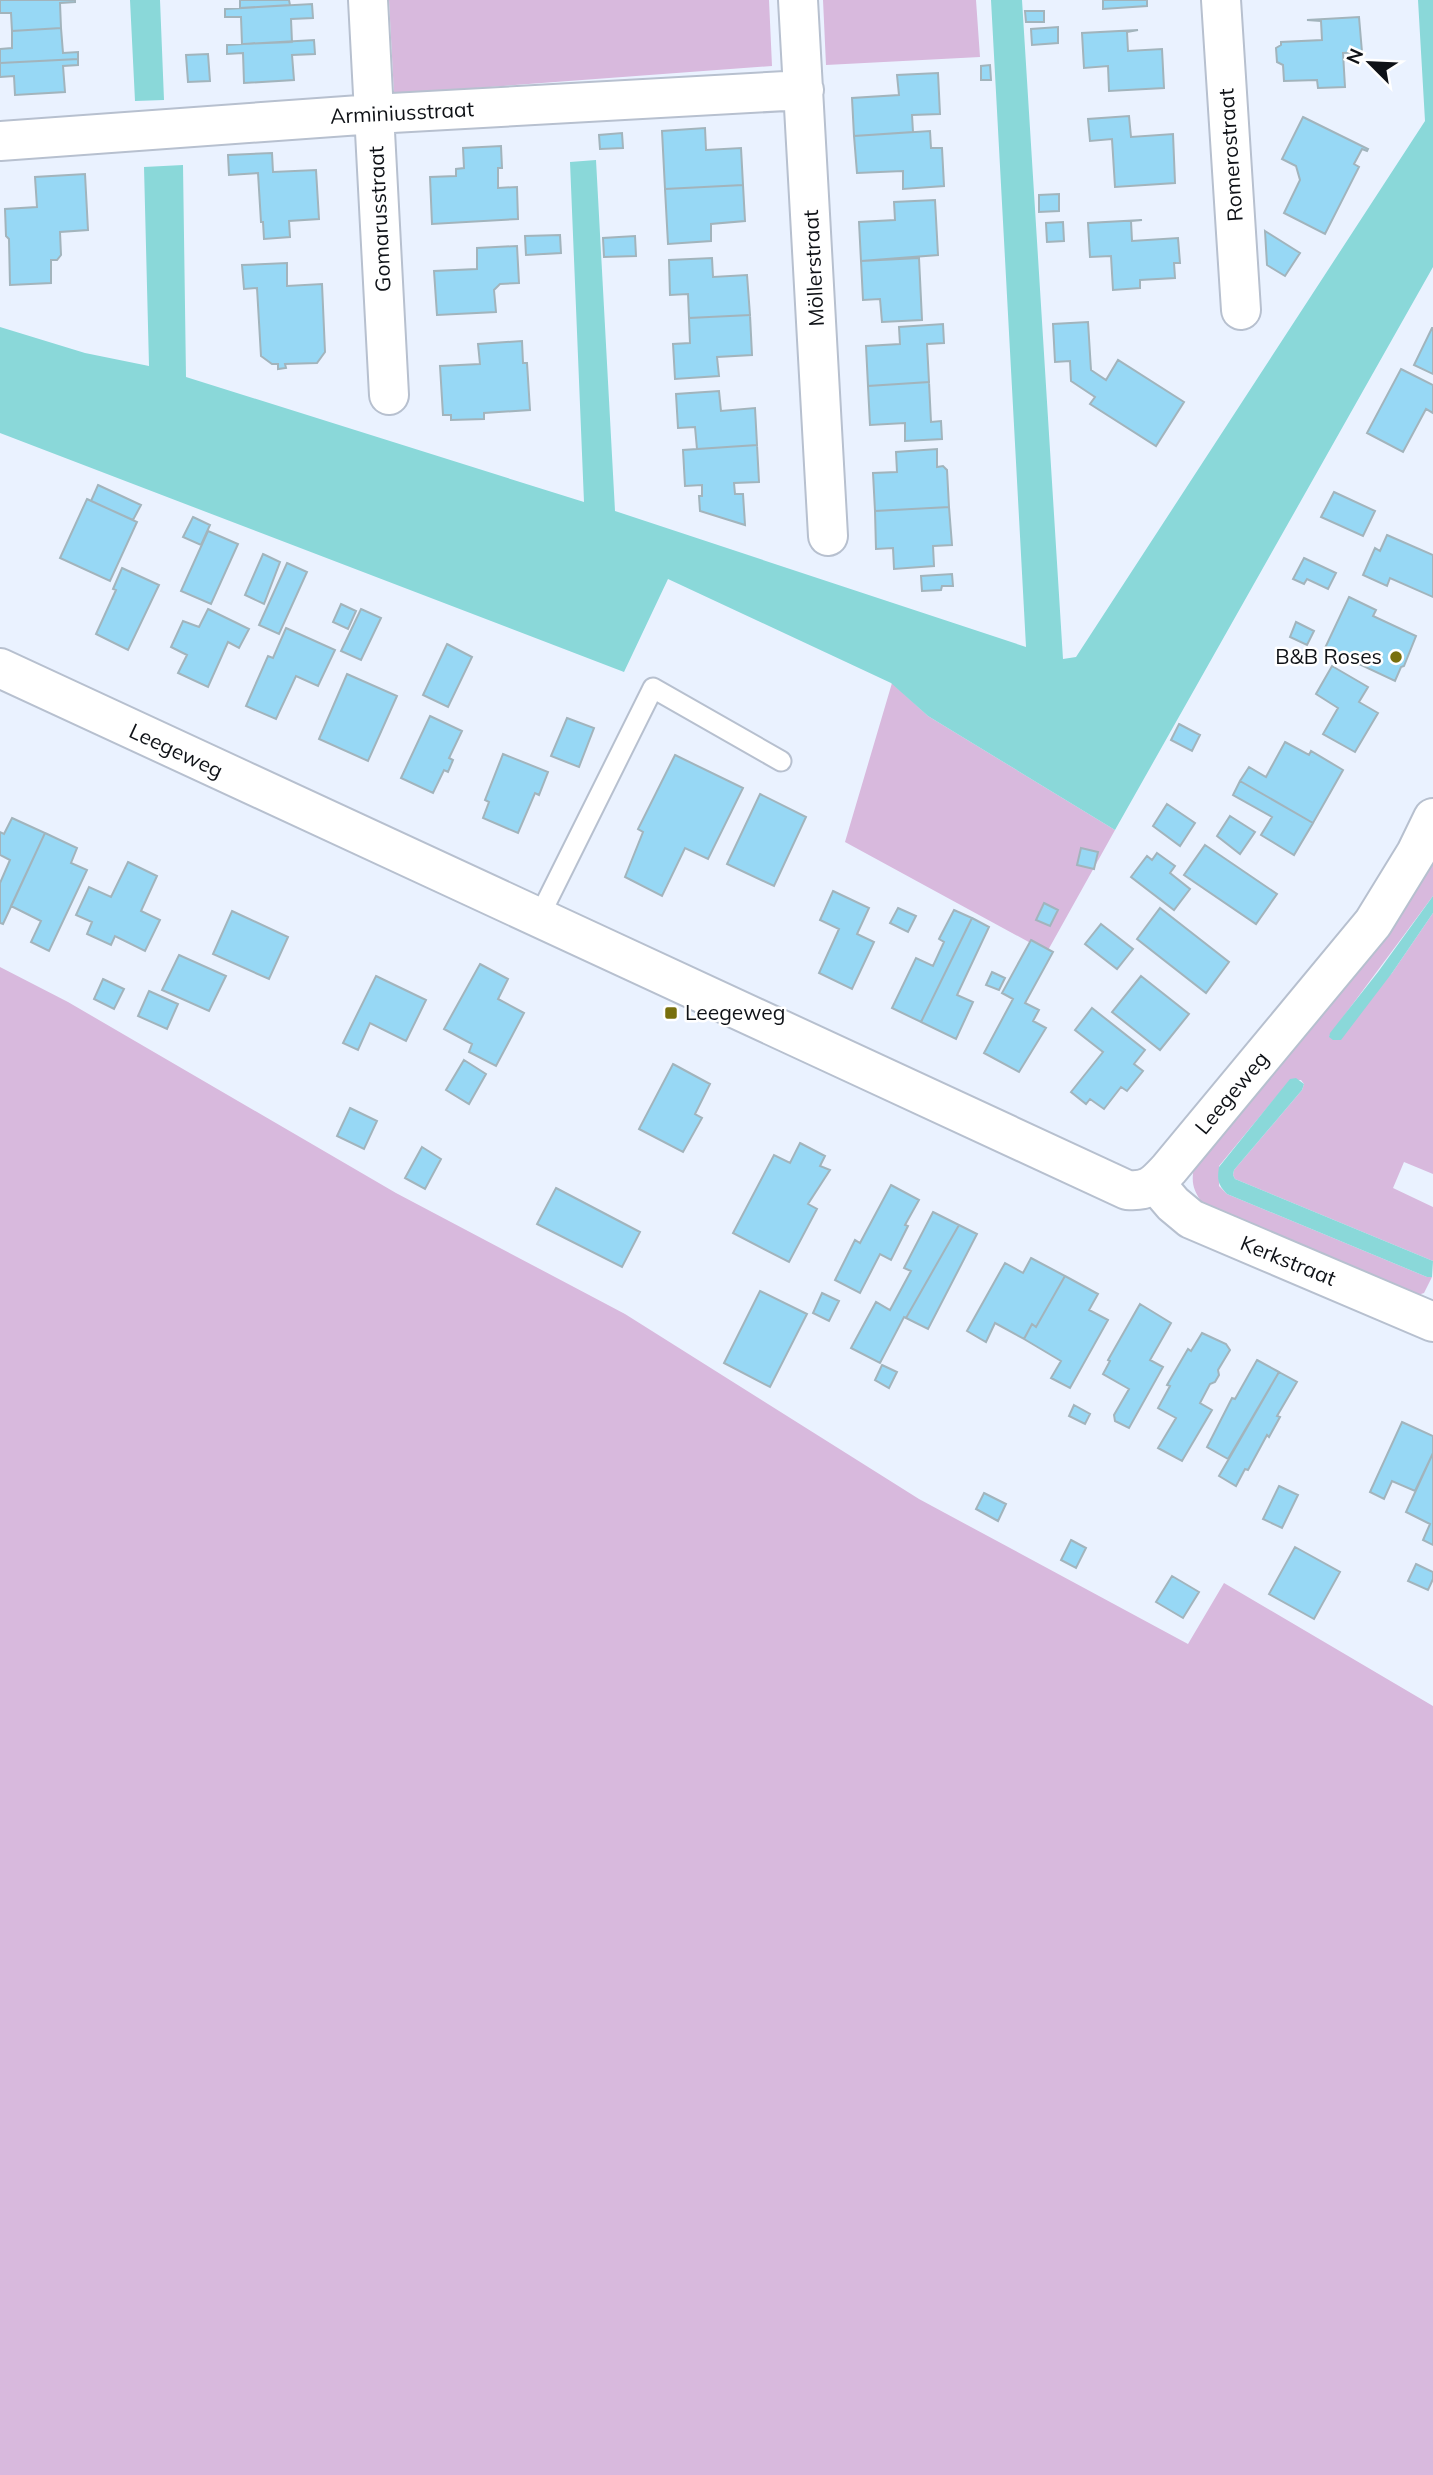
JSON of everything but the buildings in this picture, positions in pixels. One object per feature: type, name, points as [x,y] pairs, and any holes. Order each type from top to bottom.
[{"type":"street","name":"Gomarusstraat","points":[[368,0],[389,395]]},
{"type":"street","name":"Möllerstraat","points":[[798,0],[828,536]]},
{"type":"street","name":"Romerostraat","points":[[1221,0],[1241,310]]},
{"type":"street","name":"Arminiusstraat","points":[[0,141],[374,114],[804,90]]},
{"type":"street","name":"Leegeweg","points":[[0,668],[1127,1190],[1142,1191],[1155,1183],[1373,923],[1416,853],[1433,818]]},
{"type":"street","name":"Kerkstraat","points":[[1155,1183],[1173,1204],[1191,1219],[1215,1231],[1433,1322]]},
{"type":"lane","points":[[538,919],[653,688],[781,761]]},
{"type":"shaded area","points":[[130,0],[160,0],[164,100],[135,101]]},
{"type":"shaded area","points":[[389,0],[769,0],[772,66],[394,94]]},
{"type":"shaded area","points":[[823,0],[976,0],[980,57],[826,65]]},
{"type":"shaded area","points":[[991,0],[1022,0],[1063,659],[1076,657],[1425,121],[1418,0],[1433,0],[1433,267],[1115,830],[928,716],[891,683],[668,579],[624,672],[0,433],[0,327],[85,353],[149,366],[144,167],[183,165],[186,377],[584,502],[570,162],[596,160],[615,511],[1026,647]]},
{"type":"shaded area","points":[[892,683],[928,716],[1115,830],[1047,952],[845,842]]},
{"type":"shaded area","points":[[1433,858],[1433,896],[1329,1036],[1392,973],[1433,913],[1433,1174],[1404,1162],[1393,1188],[1433,1207],[1433,1261],[1235,1179],[1234,1170],[1302,1090],[1304,1084],[1301,1080],[1290,1080],[1219,1166],[1219,1186],[1227,1194],[1432,1277],[1424,1293],[1418,1295],[1203,1204],[1195,1190],[1193,1178],[1194,1167]]},
{"type":"shaded area","points":[[1433,896],[1433,913],[1392,973],[1341,1040],[1333,1040],[1329,1037],[1330,1033]]},
{"type":"shaded area","points":[[0,967],[68,1002],[396,1193],[625,1314],[919,1499],[1188,1644],[1224,1583],[1433,1706],[1433,2475],[0,2475]]},
{"type":"shaded area","points":[[1296,1078],[1304,1084],[1302,1090],[1234,1170],[1235,1179],[1433,1261],[1432,1277],[1227,1194],[1222,1188],[1218,1179],[1219,1167],[1290,1079]]},
{"type":"place","name":"B&B Roses","points":[[1396,657]]},
{"type":"place","name":"Leegeweg","points":[[671,1013]]}]
